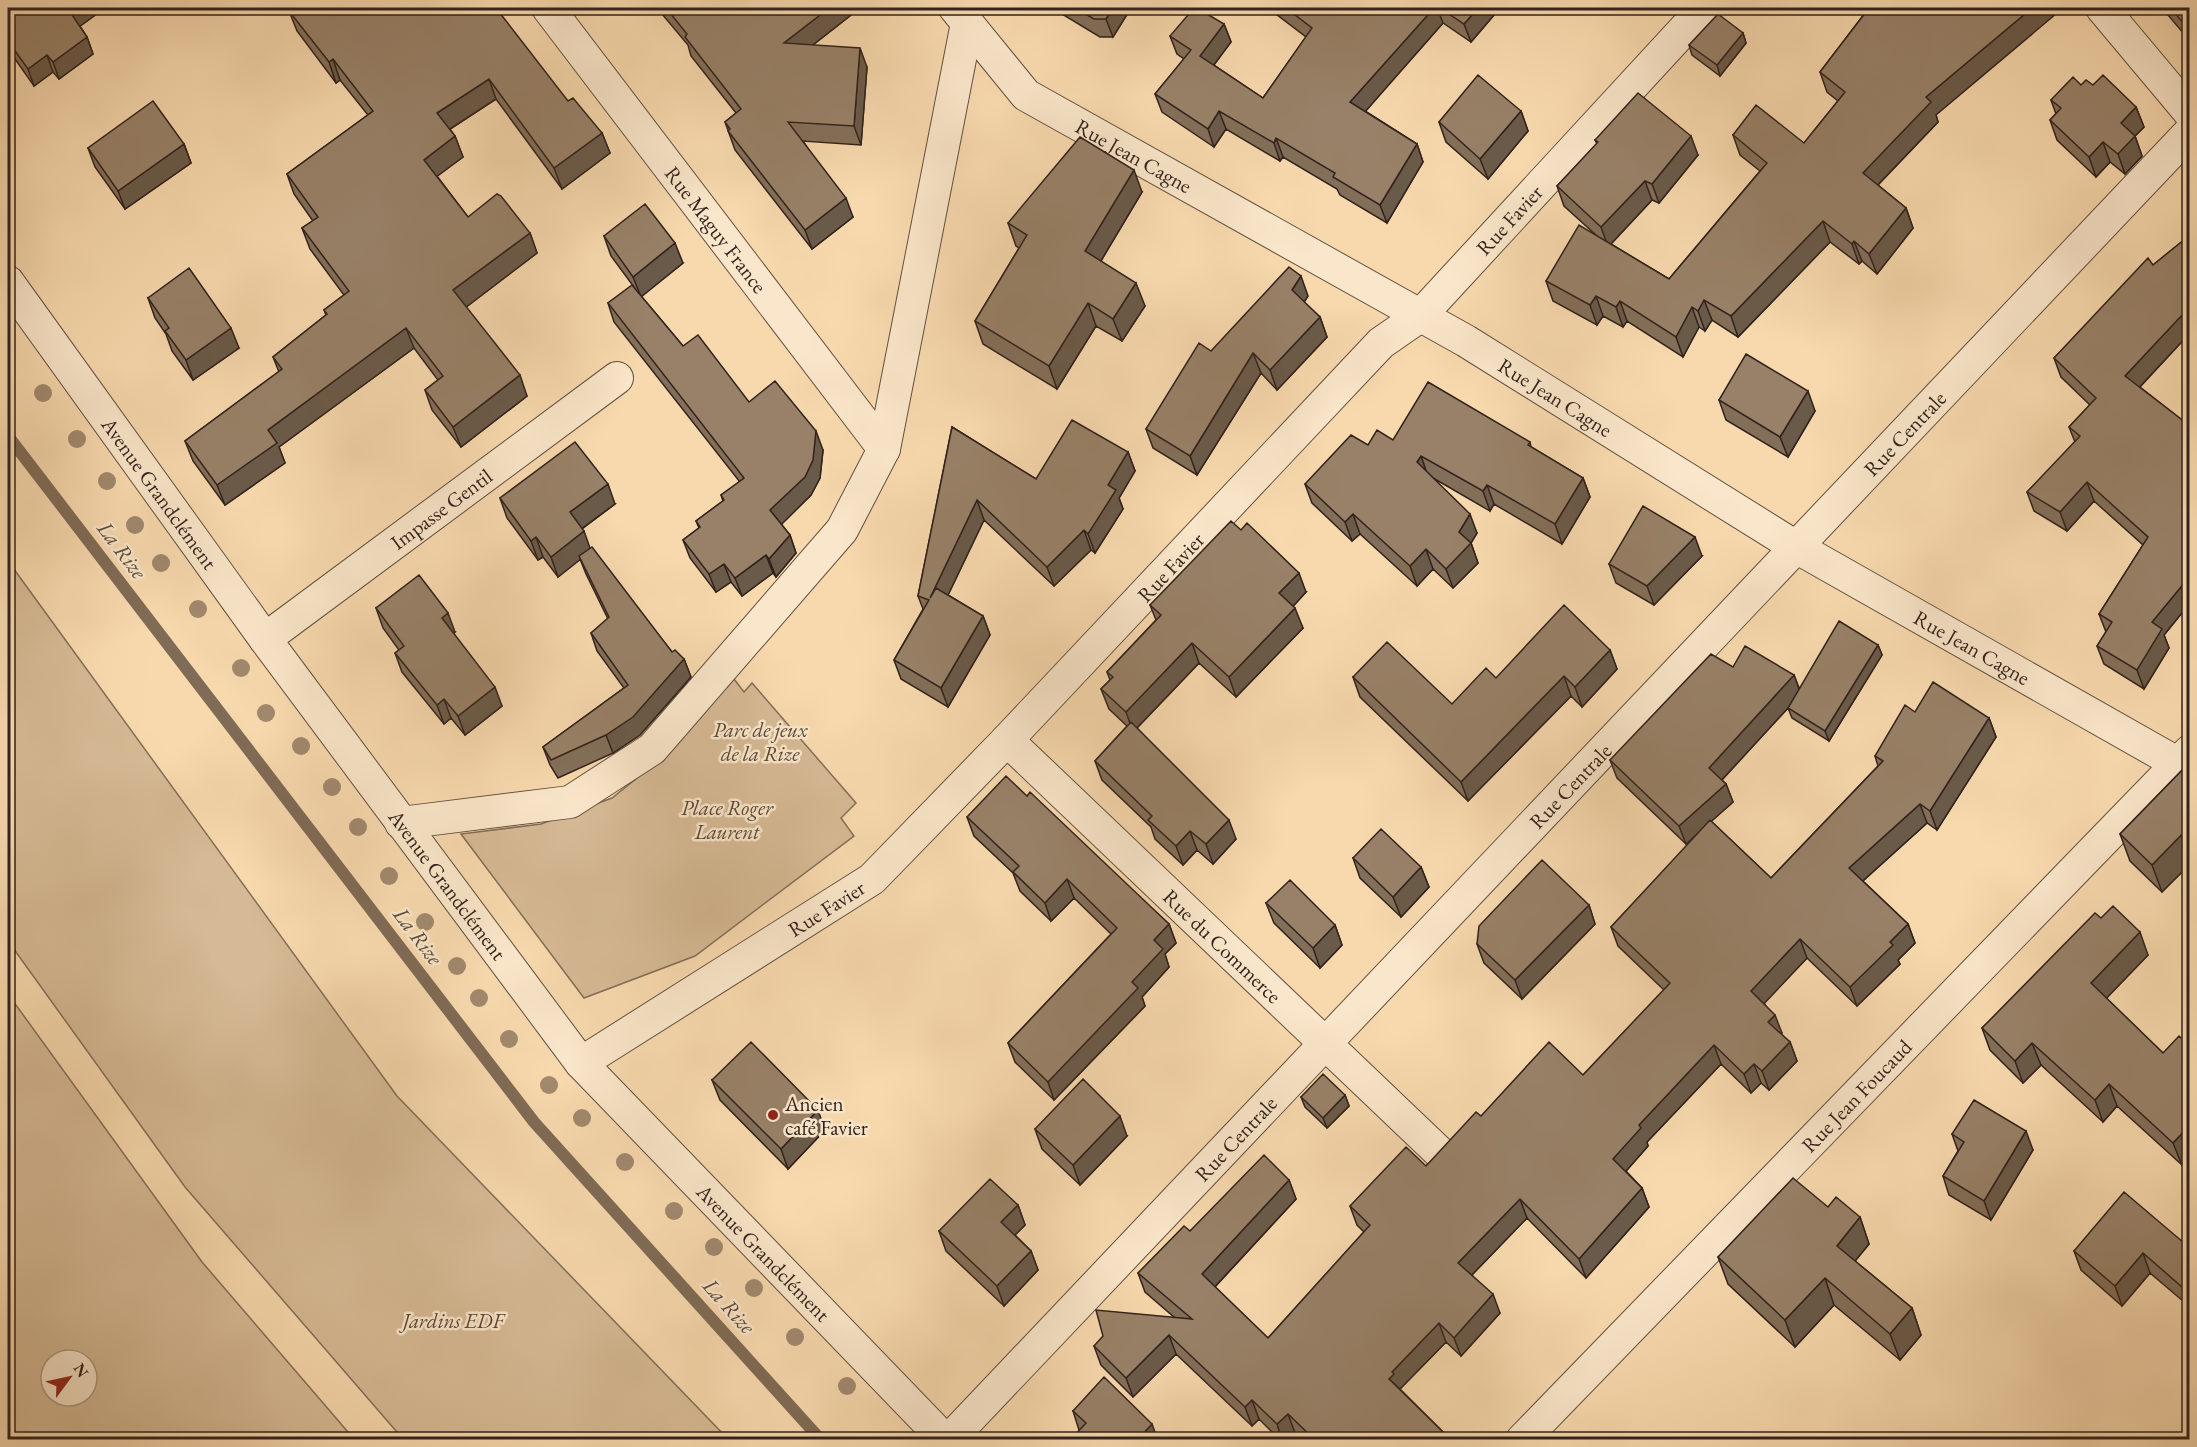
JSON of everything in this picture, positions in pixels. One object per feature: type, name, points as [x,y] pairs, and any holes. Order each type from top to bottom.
[{"type":"street","name":"Rue Maguy France","points":[[548,8],[884,449]]},
{"type":"street","name":"Rue Favier","points":[[581,1063],[872,879],[1007,740],[1381,343],[1420,316],[1704,8]]},
{"type":"street","points":[[2102,8],[2190,113]]},
{"type":"street","points":[[401,823],[570,801],[652,749],[842,530],[884,449],[961,15]]},
{"type":"street","name":"Rue Jean Cagne","points":[[961,15],[1026,95],[1466,341],[1796,547],[2183,757]]},
{"type":"street","name":"Rue Centrale","points":[[947,1440],[2190,132]]},
{"type":"street","name":"Avenue Grandclément","points":[[8,282],[265,639],[581,1063],[947,1440]]},
{"type":"street","name":"Impasse Gentil","points":[[265,639],[617,378]]},
{"type":"street","name":"Rue du Commerce","points":[[1007,740],[1439,1152]]},
{"type":"street","name":"Rue Jean Foucaud","points":[[1522,1440],[2183,757]]},
{"type":"green space","name":"Jardins EDF","points":[[8,561],[397,1096],[728,1439],[403,1439],[185,1187],[8,941]]},
{"type":"green space","name":"Place Roger Laurent","points":[[734,679],[744,692],[752,683],[856,803],[841,818],[854,836],[695,956],[584,998],[461,834],[541,824],[612,798],[662,758]]},
{"type":"green space","points":[[8,994],[202,1262],[354,1439],[8,1439]]},
{"type":"building","points":[[8,8],[76,8],[70,12],[87,37],[53,62],[47,55],[28,69],[8,41]]},
{"type":"building","points":[[293,8],[446,8],[449,11],[454,8],[496,8],[568,101],[573,98],[602,133],[554,168],[489,79],[437,113],[455,136],[424,160],[468,217],[497,194],[530,233],[453,290],[520,375],[453,427],[425,390],[443,376],[406,328],[268,430],[277,443],[217,485],[185,441],[282,369],[273,357],[327,314],[324,310],[349,291],[302,228],[318,217],[287,174],[373,111],[333,59],[329,62],[289,11]]},
{"type":"building","points":[[666,8],[829,8],[784,43],[860,48],[854,126],[788,122],[846,198],[805,230],[728,131],[730,129],[725,122],[741,109],[685,37],[687,34]]},
{"type":"building","points":[[1075,8],[1113,8],[1106,19],[1094,19]]},
{"type":"building","points":[[1194,8],[1224,24],[1200,56],[1263,98],[1312,28],[1286,8],[1434,8],[1350,102],[1417,144],[1380,205],[1333,177],[1335,173],[1276,138],[1274,143],[1219,111],[1208,129],[1155,94],[1191,50],[1170,36]]},
{"type":"building","points":[[1440,8],[1478,8],[1464,24]]},
{"type":"building","points":[[1869,8],[2032,8],[1926,97],[1931,102],[1863,173],[1906,208],[1869,254],[1854,241],[1852,244],[1823,221],[1731,316],[1704,300],[1698,311],[1692,307],[1676,337],[1620,301],[1616,307],[1596,296],[1590,305],[1546,281],[1579,225],[1669,279],[1767,163],[1733,135],[1756,105],[1804,143],[1845,92],[1820,72]]},
{"type":"building","points":[[2171,8],[2190,8],[2190,26],[2187,28]]},
{"type":"building","points":[[1718,14],[1743,33],[1717,65],[1689,45]]},
{"type":"building","points":[[1478,75],[1521,111],[1480,159],[1439,122]]},
{"type":"building","points":[[2103,75],[2136,107],[2121,123],[2135,136],[2118,154],[2103,142],[2089,157],[2050,120],[2061,108],[2051,100],[2073,77],[2081,85],[2086,80],[2093,85]]},
{"type":"building","points":[[1638,93],[1691,136],[1652,184],[1645,181],[1601,227],[1557,186],[1598,142],[1595,140]]},
{"type":"building","points":[[153,101],[184,144],[118,191],[88,148]]},
{"type":"building","points":[[1080,137],[1134,170],[1085,251],[1136,283],[1113,319],[1088,303],[1049,366],[975,321],[1027,235],[1008,223]]},
{"type":"building","points":[[645,204],[675,243],[633,277],[604,236]]},
{"type":"building","points":[[2190,235],[2190,324],[2182,315],[2125,376],[2190,426],[2190,440],[2183,446],[2190,452],[2190,576],[2152,622],[2162,629],[2137,670],[2097,646],[2112,622],[2099,614],[2148,537],[2087,482],[2060,512],[2027,492],[2080,436],[2069,427],[2096,398],[2054,358],[2148,258],[2153,265]]},
{"type":"building","points":[[1289,267],[1301,276],[1292,290],[1320,317],[1270,370],[1253,353],[1190,456],[1146,429],[1199,343],[1211,351]]},
{"type":"building","points":[[189,268],[231,328],[186,360],[165,331],[169,328],[148,298]]},
{"type":"building","points":[[632,285],[683,346],[698,335],[749,402],[775,381],[816,431],[813,460],[805,477],[770,510],[790,535],[769,559],[766,555],[735,578],[724,564],[709,574],[683,540],[700,527],[696,521],[724,500],[721,495],[744,478],[608,303]]},
{"type":"building","points":[[1746,354],[1808,391],[1780,437],[1719,400]]},
{"type":"building","points":[[1428,382],[1530,442],[1528,445],[1583,478],[1555,524],[1487,485],[1483,491],[1421,456],[1417,462],[1470,514],[1459,532],[1471,543],[1446,569],[1426,549],[1410,566],[1353,514],[1345,522],[1305,484],[1351,435],[1368,445],[1377,430],[1393,440]]},
{"type":"building","points":[[1072,420],[1128,452],[1108,485],[1116,490],[1088,534],[1084,530],[1047,567],[977,500],[930,598],[936,588],[983,616],[941,688],[894,660],[929,600],[918,596],[952,427],[1036,479]]},
{"type":"building","points":[[575,442],[608,484],[570,512],[584,531],[551,557],[536,537],[531,541],[500,498]]},
{"type":"building","points":[[1643,506],[1695,537],[1647,586],[1609,564]]},
{"type":"building","points":[[1231,521],[1241,530],[1247,523],[1299,573],[1279,593],[1295,608],[1229,677],[1192,643],[1126,712],[1101,689],[1113,677],[1107,672],[1161,615],[1150,605]]},
{"type":"building","points":[[592,547],[672,652],[675,650],[684,659],[633,717],[606,735],[551,760],[543,747],[628,685],[591,633],[609,617],[579,556]]},
{"type":"building","points":[[419,575],[448,613],[442,618],[495,687],[458,716],[444,699],[437,705],[395,653],[404,646],[376,608]]},
{"type":"building","points":[[1564,605],[1610,650],[1575,687],[1564,676],[1461,782],[1353,677],[1387,642],[1452,704],[1486,668],[1496,678]]},
{"type":"building","points":[[1839,621],[1878,645],[1825,731],[1788,708]]},
{"type":"building","points":[[1745,646],[1794,675],[1709,768],[1726,784],[1679,826],[1610,760],[1711,654],[1733,667]]},
{"type":"building","points":[[1933,682],[1989,718],[1930,811],[1920,804],[1849,868],[1908,924],[1890,942],[1893,945],[1850,987],[1800,939],[1751,991],[1775,1015],[1768,1022],[1790,1042],[1762,1071],[1754,1064],[1744,1074],[1714,1045],[1639,1125],[1641,1128],[1613,1159],[1642,1188],[1579,1259],[1520,1199],[1458,1263],[1493,1294],[1454,1338],[1439,1323],[1392,1372],[1394,1374],[1389,1379],[1444,1433],[1438,1440],[1315,1440],[1288,1414],[1277,1424],[1252,1400],[1245,1407],[1169,1335],[1126,1378],[1094,1346],[1103,1336],[1096,1310],[1192,1319],[1138,1273],[1184,1226],[1190,1231],[1264,1155],[1289,1180],[1202,1274],[1268,1338],[1370,1225],[1350,1206],[1406,1147],[1426,1166],[1476,1112],[1481,1116],[1549,1042],[1583,1075],[1670,983],[1611,927],[1710,820],[1771,878],[1883,761],[1875,756],[1905,705],[1915,712]]},
{"type":"building","points":[[1131,722],[1229,820],[1206,844],[1190,831],[1176,846],[1148,820],[1152,816],[1095,761]]},
{"type":"building","points":[[2190,762],[2190,826],[2152,865],[2120,834]]},
{"type":"building","points":[[1006,776],[1027,796],[1030,792],[1169,924],[1154,940],[1163,949],[1132,982],[1138,988],[1048,1082],[1008,1043],[1117,928],[1067,879],[1045,903],[1013,872],[1019,866],[967,817]]},
{"type":"building","points":[[1381,829],[1421,867],[1393,897],[1353,858]]},
{"type":"building","points":[[1542,860],[1589,905],[1515,980],[1477,944],[1479,926]]},
{"type":"building","points":[[1290,880],[1335,925],[1313,948],[1266,903]]},
{"type":"building","points":[[2113,906],[2140,932],[2091,983],[2163,1053],[2179,1036],[2190,1046],[2190,1125],[2173,1143],[2109,1084],[2095,1100],[2032,1043],[2015,1061],[1982,1028],[2095,913],[2101,918]]},
{"type":"building","name":"Ancien café Favier","points":[[751,1042],[818,1110],[781,1149],[712,1080]]},
{"type":"building","points":[[1323,1074],[1345,1095],[1323,1118],[1301,1097]]},
{"type":"building","points":[[1083,1079],[1120,1116],[1073,1165],[1035,1129]]},
{"type":"building","points":[[1974,1100],[2026,1131],[1984,1201],[1943,1176],[1964,1142],[1952,1134]]},
{"type":"building","points":[[1793,1178],[1828,1207],[1836,1197],[1860,1217],[1837,1246],[1912,1308],[1890,1334],[1825,1278],[1785,1320],[1718,1257]]},
{"type":"building","points":[[990,1179],[1018,1205],[1001,1222],[1031,1251],[997,1286],[939,1231]]},
{"type":"building","points":[[2124,1192],[2190,1248],[2190,1294],[2143,1253],[2115,1286],[2074,1251]]},
{"type":"building","points":[[1104,1377],[1152,1424],[1137,1440],[1070,1440],[1086,1423],[1073,1411]]},
{"type":"waterway","name":"La Rize","points":[[8,436],[534,1122],[821,1440]]},
{"type":"place","name":"Ancien café Favier","points":[[773,1115]]},
{"type":"park label","name":"Parc de jeux de la Rize","points":[[760,741]]}]
